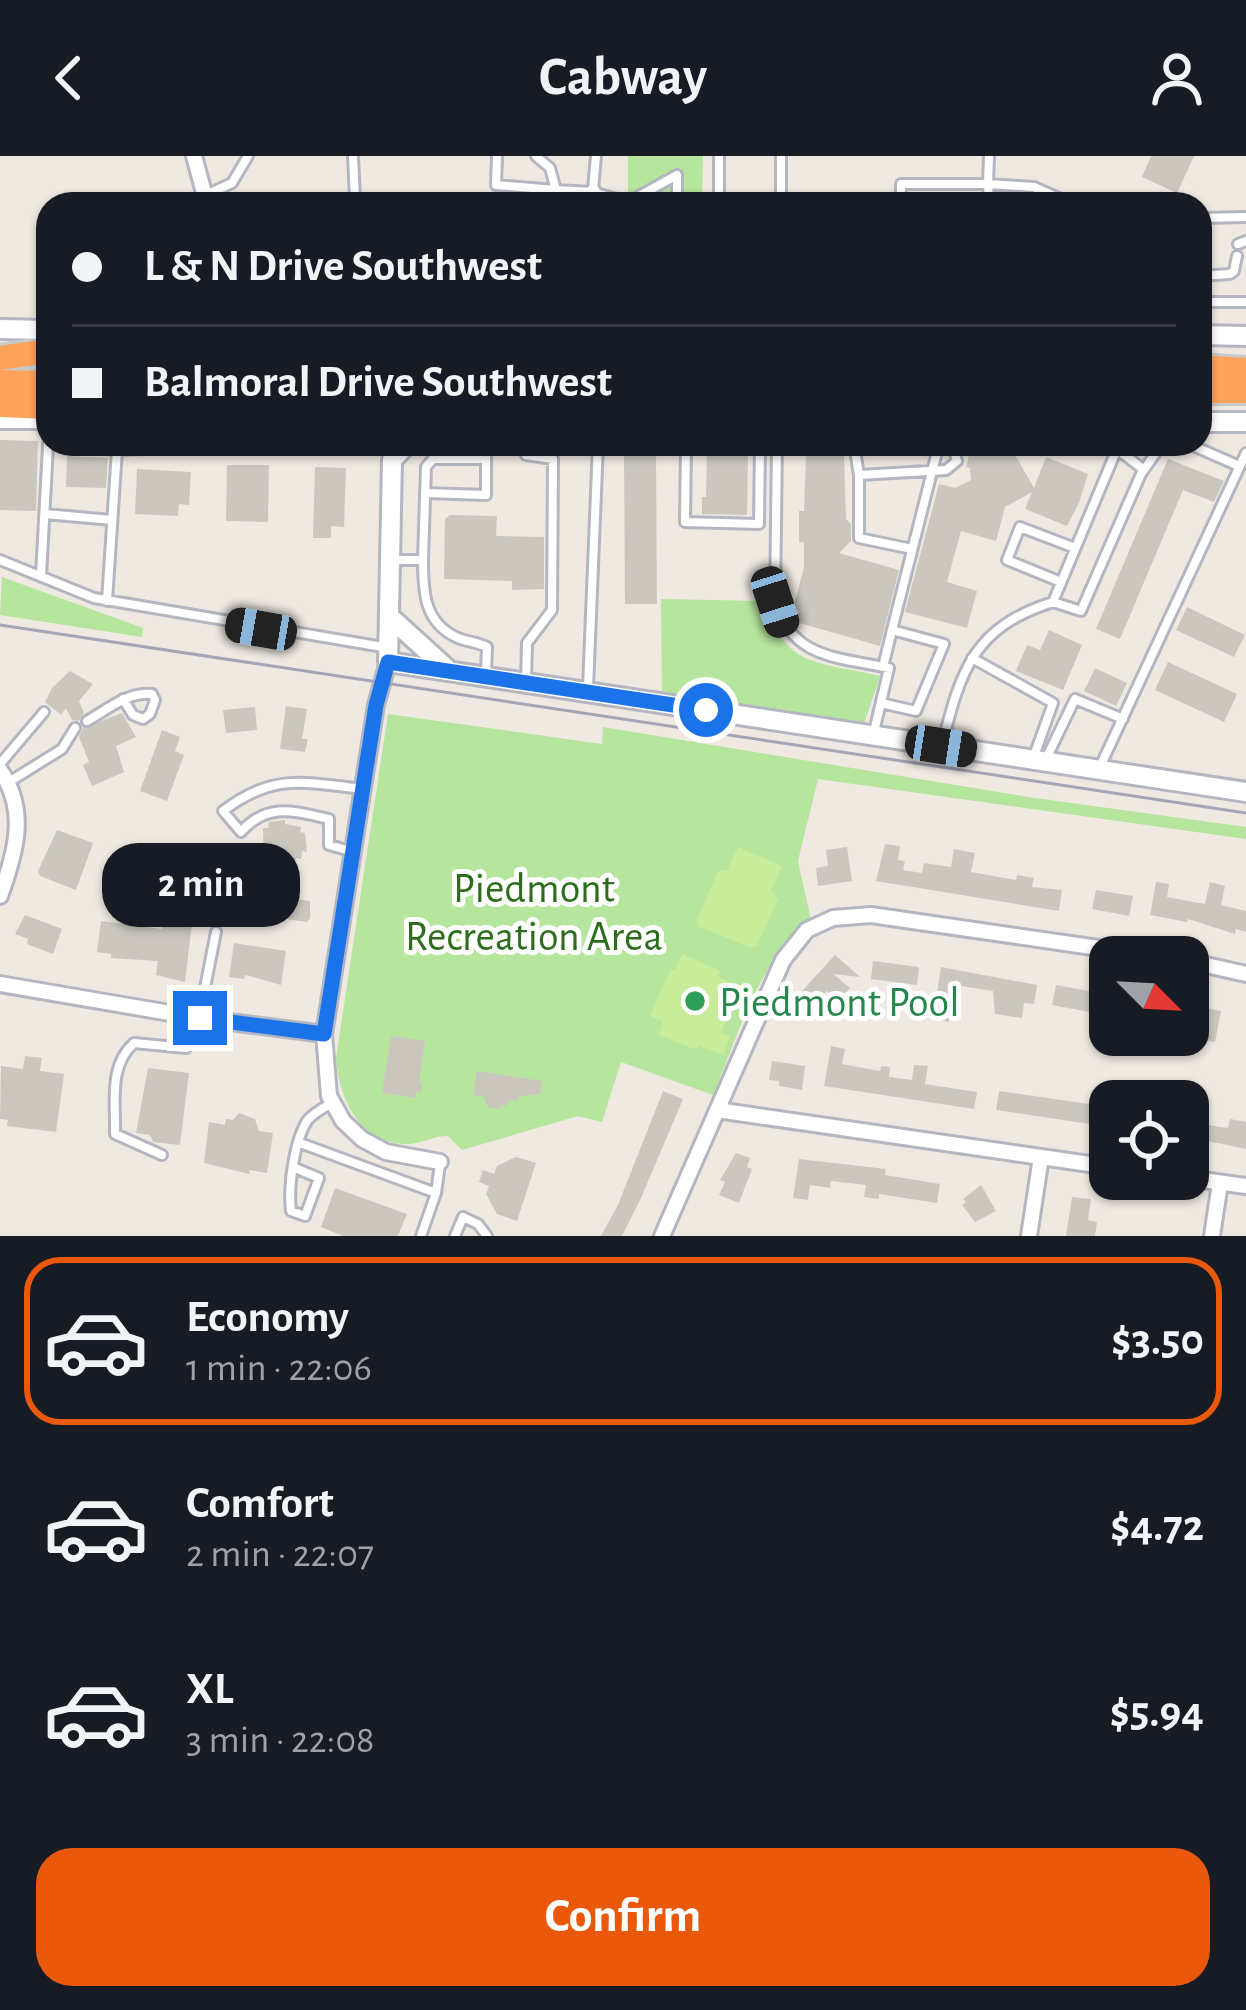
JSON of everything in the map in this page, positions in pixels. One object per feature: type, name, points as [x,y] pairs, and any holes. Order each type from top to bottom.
[{"type":"highway","points":[[0,362],[36,354]]},
{"type":"highway","points":[[0,362],[36,365]]},
{"type":"highway","points":[[0,382],[36,383]]},
{"type":"highway","points":[[1212,391],[1246,391]]},
{"type":"highway","points":[[0,405],[36,406]]},
{"type":"street","points":[[194,156],[205,192]]},
{"type":"street","points":[[0,329],[36,330]]},
{"type":"street","points":[[1212,335],[1246,336]]},
{"type":"street","points":[[0,419],[36,419]]},
{"type":"street","points":[[1212,422],[1246,422]]},
{"type":"street","points":[[388,456],[392,460]]},
{"type":"street","points":[[396,456],[388,655],[324,1034],[333,1102],[343,1120],[362,1139],[386,1152],[440,1162]]},
{"type":"street","points":[[391,617],[450,671]]},
{"type":"street","points":[[388,655],[486,677],[1246,792]]},
{"type":"street","points":[[0,896],[15,852],[18,825],[16,797],[3,772]]},
{"type":"street","points":[[662,1236],[783,960],[807,930],[833,918],[861,916],[1089,946]]},
{"type":"street","points":[[1209,966],[1246,974]]},
{"type":"street","points":[[2,988],[324,1034]]},
{"type":"street","points":[[717,1110],[1089,1164]]},
{"type":"street","points":[[1029,1236],[1042,1157]]},
{"type":"street","points":[[1209,1181],[1246,1186]]},
{"type":"street","points":[[1212,1236],[1220,1183]]},
{"type":"lane","points":[[219,192],[232,183],[248,156]]},
{"type":"lane","points":[[353,156],[355,192]]},
{"type":"lane","points":[[497,156],[496,185],[565,192]]},
{"type":"lane","points":[[536,156],[550,168],[556,190]]},
{"type":"lane","points":[[593,192],[596,156]]},
{"type":"lane","points":[[719,156],[719,192]]},
{"type":"lane","points":[[781,156],[781,192]]},
{"type":"lane","points":[[988,192],[989,156]]},
{"type":"lane","points":[[650,192],[677,176],[677,192]]},
{"type":"lane","points":[[902,192],[902,184],[988,184],[1045,192]]},
{"type":"lane","points":[[1212,218],[1246,217]]},
{"type":"lane","points":[[1212,275],[1230,274],[1237,256]]},
{"type":"lane","points":[[1212,302],[1246,302]]},
{"type":"lane","points":[[1098,771],[1246,453]]},
{"type":"lane","points":[[1212,454],[1239,466]]},
{"type":"lane","points":[[41,577],[48,456]]},
{"type":"lane","points":[[107,601],[116,456]]},
{"type":"lane","points":[[526,683],[527,643],[552,610],[553,459],[533,456]]},
{"type":"lane","points":[[588,692],[598,456]]},
{"type":"lane","points":[[686,456],[686,522],[759,524],[760,456]]},
{"type":"lane","points":[[777,456],[775,602],[783,627],[813,651],[889,668],[873,736]]},
{"type":"lane","points":[[856,456],[860,538],[912,549]]},
{"type":"lane","points":[[883,667],[936,456]]},
{"type":"lane","points":[[859,475],[953,468],[956,456]]},
{"type":"lane","points":[[1053,602],[1114,456]]},
{"type":"lane","points":[[1128,456],[1144,470]]},
{"type":"lane","points":[[941,746],[972,658],[998,626],[1053,602],[1082,611],[1154,456]]},
{"type":"lane","points":[[425,493],[486,494],[486,459],[433,458],[426,467],[425,493],[423,560],[423,597],[431,615],[459,638],[487,647],[486,677]]},
{"type":"lane","points":[[45,514],[112,520]]},
{"type":"lane","points":[[1061,582],[1007,560],[1013,543],[1020,527],[1075,548]]},
{"type":"lane","points":[[389,560],[423,560]]},
{"type":"lane","points":[[1,561],[107,601],[388,655]]},
{"type":"lane","points":[[881,703],[916,711],[944,644],[892,630]]},
{"type":"lane","points":[[972,658],[1053,703],[1039,761]]},
{"type":"lane","points":[[87,721],[123,699]]},
{"type":"lane","points":[[1039,761],[1075,699],[1124,719]]},
{"type":"lane","points":[[3,772],[44,712]]},
{"type":"lane","points":[[3,772],[62,749],[75,728]]},
{"type":"lane","points":[[354,852],[328,845],[329,819],[269,809],[241,832],[223,811],[250,791],[280,781],[363,789]]},
{"type":"lane","points":[[162,1155],[115,1134],[115,1071],[134,1043],[186,1048],[216,932]]},
{"type":"lane","points":[[295,1168],[319,1178],[304,1216],[291,1211],[289,1195],[300,1143],[305,1124],[333,1102]]},
{"type":"lane","points":[[300,1143],[436,1193]]},
{"type":"lane","points":[[421,1236],[436,1193],[440,1162]]},
{"type":"lane","points":[[455,1236],[463,1217],[478,1223],[487,1236]]},
{"type":"green space","points":[[628,156],[703,156],[702,192],[628,192]]},
{"type":"green space","points":[[2,577],[143,628],[142,637],[0,615]]},
{"type":"green space","points":[[661,599],[764,601],[773,623],[794,651],[821,664],[880,676],[864,724],[662,692]]},
{"type":"green space","name":"Piedmont Recreation Area","points":[[388,714],[602,744],[603,727],[1028,797],[1246,827],[1246,839],[818,779],[798,861],[811,920],[792,937],[763,978],[713,1095],[621,1062],[602,1122],[578,1116],[462,1150],[448,1136],[393,1143],[366,1129],[356,1117],[342,1089],[336,1058]]},
{"type":"green space","points":[[738,847],[782,866],[771,890],[778,899],[752,948],[698,926],[697,920],[718,871],[727,870]]},
{"type":"green space","name":"Piedmont Pool","points":[[682,954],[720,971],[718,977],[741,987],[721,1032],[730,1037],[723,1055],[659,1035],[663,1021],[650,1016]]},
{"type":"building","points":[[1151,156],[1194,156],[1177,192],[1142,177]]},
{"type":"building","points":[[0,440],[36,441],[36,511],[0,510]]},
{"type":"building","points":[[67,456],[108,458],[106,488],[66,487]]},
{"type":"building","points":[[624,456],[656,456],[657,604],[625,604]]},
{"type":"building","points":[[707,456],[748,456],[747,515],[702,514],[702,497],[706,497]]},
{"type":"building","points":[[806,456],[844,456],[851,541],[839,553],[899,570],[880,646],[796,622],[799,611],[793,609],[804,567],[799,511],[804,511]]},
{"type":"building","points":[[969,456],[1016,456],[1034,488],[1046,457],[1088,474],[1067,526],[1025,509],[1032,492],[1005,507],[996,541],[961,531],[947,582],[977,591],[967,628],[905,612],[939,484],[955,488],[971,480],[966,467]]},
{"type":"building","points":[[1168,459],[1224,481],[1214,502],[1183,490],[1120,639],[1096,629]]},
{"type":"building","points":[[227,465],[269,465],[268,522],[226,521]]},
{"type":"building","points":[[315,467],[346,468],[344,527],[331,526],[331,538],[313,538]]},
{"type":"building","points":[[137,469],[191,472],[189,505],[179,504],[178,516],[135,514]]},
{"type":"building","points":[[450,515],[497,516],[496,536],[544,537],[544,589],[512,590],[512,581],[444,579],[445,519]]},
{"type":"building","points":[[1187,607],[1245,635],[1234,657],[1176,630]]},
{"type":"building","points":[[1049,630],[1082,645],[1063,690],[1016,671],[1027,645],[1040,650]]},
{"type":"building","points":[[1168,662],[1237,694],[1224,722],[1155,690]]},
{"type":"building","points":[[1095,668],[1127,683],[1116,706],[1084,691]]},
{"type":"building","points":[[70,671],[93,684],[79,701],[84,713],[79,721],[72,720],[66,708],[61,715],[45,702]]},
{"type":"building","points":[[286,706],[307,709],[302,739],[308,739],[305,752],[280,749]]},
{"type":"building","points":[[255,707],[257,730],[226,733],[223,710]]},
{"type":"building","points":[[122,713],[136,737],[116,746],[124,772],[92,786],[79,737],[83,728]]},
{"type":"building","points":[[162,730],[180,737],[175,751],[184,755],[167,801],[140,791]]},
{"type":"building","points":[[285,820],[305,833],[307,852],[302,851],[295,863],[264,858],[263,828]]},
{"type":"building","points":[[57,830],[93,843],[76,890],[38,871]]},
{"type":"building","points":[[885,844],[900,846],[898,860],[905,861],[903,870],[922,873],[924,863],[951,867],[954,849],[975,853],[971,872],[1016,880],[1017,875],[1034,878],[1032,887],[1062,890],[1059,911],[876,881]]},
{"type":"building","points":[[847,847],[852,881],[818,886],[816,868],[828,866],[826,850]]},
{"type":"building","points":[[148,852],[158,852],[159,859],[199,865],[197,900],[154,889],[119,888],[124,863],[148,859]]},
{"type":"building","points":[[1156,882],[1169,884],[1167,897],[1205,904],[1210,882],[1225,886],[1221,905],[1246,911],[1246,932],[1236,929],[1235,934],[1188,919],[1150,915]]},
{"type":"building","points":[[1096,890],[1133,896],[1129,916],[1092,909]]},
{"type":"building","points":[[260,894],[310,901],[310,918],[307,922],[257,915]]},
{"type":"building","points":[[25,915],[62,929],[53,954],[15,934]]},
{"type":"building","points":[[163,919],[192,923],[185,982],[156,975],[158,961],[111,958],[111,954],[97,952],[101,921],[162,929]]},
{"type":"building","points":[[234,943],[286,951],[281,985],[245,975],[244,979],[229,977]]},
{"type":"building","points":[[835,955],[860,977],[833,974],[850,988],[838,1001],[827,991],[815,1003],[802,991]]},
{"type":"building","points":[[873,961],[919,967],[917,985],[871,979]]},
{"type":"building","points":[[941,967],[1037,985],[1034,1004],[1024,1003],[1022,1018],[995,1014],[993,991],[955,985],[949,1022],[933,1019]]},
{"type":"building","points":[[1056,985],[1089,991],[1089,1012],[1052,1005]]},
{"type":"building","points":[[1209,1009],[1221,1011],[1215,1042],[1209,1041]]},
{"type":"building","points":[[391,1036],[425,1041],[421,1092],[416,1092],[416,1098],[382,1093]]},
{"type":"building","points":[[831,1046],[845,1049],[842,1064],[880,1071],[881,1066],[890,1067],[889,1077],[912,1080],[914,1065],[928,1066],[925,1084],[977,1092],[974,1109],[824,1086]]},
{"type":"building","points":[[25,1056],[42,1058],[40,1071],[64,1074],[56,1132],[7,1126],[8,1120],[0,1119],[1,1066],[23,1069]]},
{"type":"building","points":[[772,1061],[805,1066],[802,1090],[769,1080]]},
{"type":"building","points":[[148,1068],[189,1073],[180,1145],[153,1142],[150,1135],[136,1133]]},
{"type":"building","points":[[477,1071],[542,1081],[540,1094],[508,1100],[499,1109],[488,1107],[483,1096],[473,1095]]},
{"type":"building","points":[[663,1091],[683,1099],[641,1198],[622,1236],[601,1236],[618,1205]]},
{"type":"building","points":[[999,1091],[1089,1104],[1089,1124],[996,1110]]},
{"type":"building","points":[[239,1113],[255,1119],[259,1131],[273,1133],[267,1173],[250,1170],[249,1174],[204,1163],[209,1122],[225,1125],[226,1119],[233,1120]]},
{"type":"building","points":[[1230,1119],[1246,1122],[1246,1149],[1209,1141],[1209,1125],[1228,1128]]},
{"type":"building","points":[[736,1153],[750,1158],[747,1167],[752,1169],[739,1203],[719,1195],[725,1182],[720,1180]]},
{"type":"building","points":[[516,1157],[536,1163],[517,1221],[497,1214],[486,1194],[489,1186],[479,1182],[483,1170],[494,1174],[497,1166]]},
{"type":"building","points":[[799,1159],[886,1169],[885,1175],[940,1184],[937,1203],[879,1194],[879,1199],[864,1197],[866,1185],[831,1181],[830,1188],[810,1185],[808,1200],[793,1198]]},
{"type":"building","points":[[981,1185],[996,1211],[975,1222],[962,1205]]},
{"type":"building","points":[[335,1188],[407,1214],[398,1236],[343,1236],[321,1227]]},
{"type":"building","points":[[1072,1197],[1091,1200],[1088,1220],[1097,1222],[1095,1236],[1066,1236]]},
{"type":"railway","points":[[0,625],[1246,813]]},
{"type":"place","name":"Piedmont Pool","points":[[695,1001]]},
{"type":"route","points":[[200,1018],[324,1034],[376,705],[388,662],[706,710]]}]
